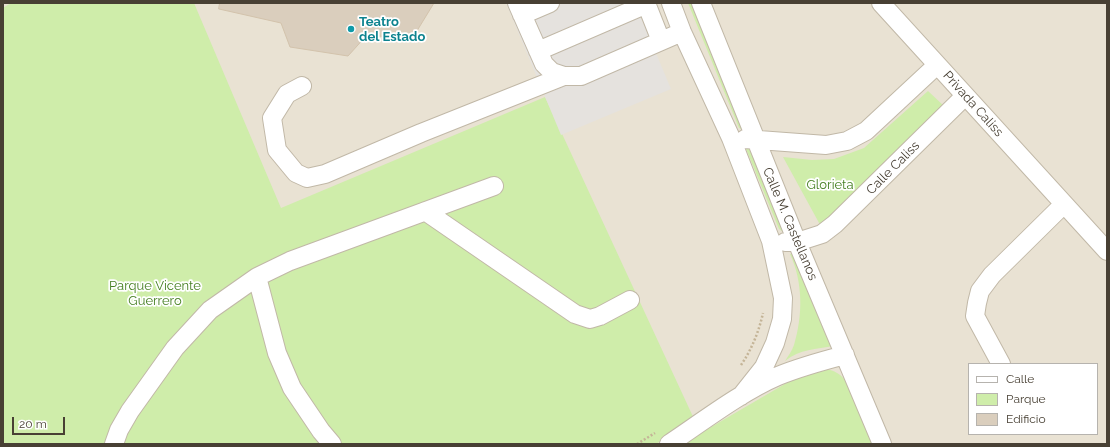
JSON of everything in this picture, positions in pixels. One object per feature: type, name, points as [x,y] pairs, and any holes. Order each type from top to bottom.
[{"type":"street","points":[[550,3],[520,9],[544,64],[552,72],[564,76],[581,76],[682,32]]},
{"type":"street","name":"Calle M. Castellanos","points":[[671,3],[682,32],[731,138],[771,241],[783,298],[782,319],[775,343],[764,367],[741,396]]},
{"type":"street","name":"Calle M. Castellanos","points":[[701,3],[755,140],[882,444]]},
{"type":"street","name":"Privada Caliss","points":[[882,3],[1107,251]]},
{"type":"street","points":[[538,51],[647,4],[661,41]]},
{"type":"street","points":[[731,138],[826,145],[847,141],[866,131],[937,65]]},
{"type":"street","points":[[302,86],[287,94],[272,118],[278,150],[296,173],[307,178],[325,174],[421,133],[564,76]]},
{"type":"street","name":"Calle Caliss","points":[[771,241],[797,242],[822,234],[835,224],[965,96]]},
{"type":"street","points":[[114,444],[119,430],[130,411],[175,348],[210,310],[257,277],[290,261],[494,186]]},
{"type":"street","points":[[1000,363],[975,316],[976,304],[980,291],[992,275],[1064,204]]},
{"type":"street","points":[[425,211],[575,314],[590,319],[600,316],[630,300]]},
{"type":"street","points":[[257,277],[278,353],[292,388],[321,431],[332,444]]},
{"type":"street","points":[[663,438],[777,376],[811,364],[845,355]]},
{"type":"path","points":[[738,370],[749,353],[762,320],[764,308]]},
{"type":"path","points":[[636,444],[663,438]]},
{"type":"shaded area","points":[[3,3],[1107,3],[1107,444],[3,444]]},
{"type":"shaded area","points":[[506,3],[635,3],[671,89],[561,135]]},
{"type":"green space","name":"Parque Vicente Guerrero","points":[[11,3],[194,3],[281,208],[545,97],[695,421],[656,444],[3,444],[3,8]]},
{"type":"green space","points":[[688,3],[694,3],[746,131],[739,128]]},
{"type":"green space","name":"Glorieta","points":[[928,91],[945,107],[824,232],[783,157],[812,160],[834,159],[864,148]]},
{"type":"green space","points":[[744,144],[752,144],[789,236],[779,229]]},
{"type":"green space","points":[[795,253],[834,346],[802,352],[785,361],[794,345],[799,322],[799,287],[790,254]]},
{"type":"green space","points":[[826,369],[837,373],[845,380],[872,444],[682,444],[802,374]]},
{"type":"building","name":"Teatro del Estado","points":[[220,3],[434,3],[412,39],[367,35],[348,56],[290,47],[281,23],[219,9]]},
{"type":"place","name":"Teatro del Estado","points":[[351,29]]}]
